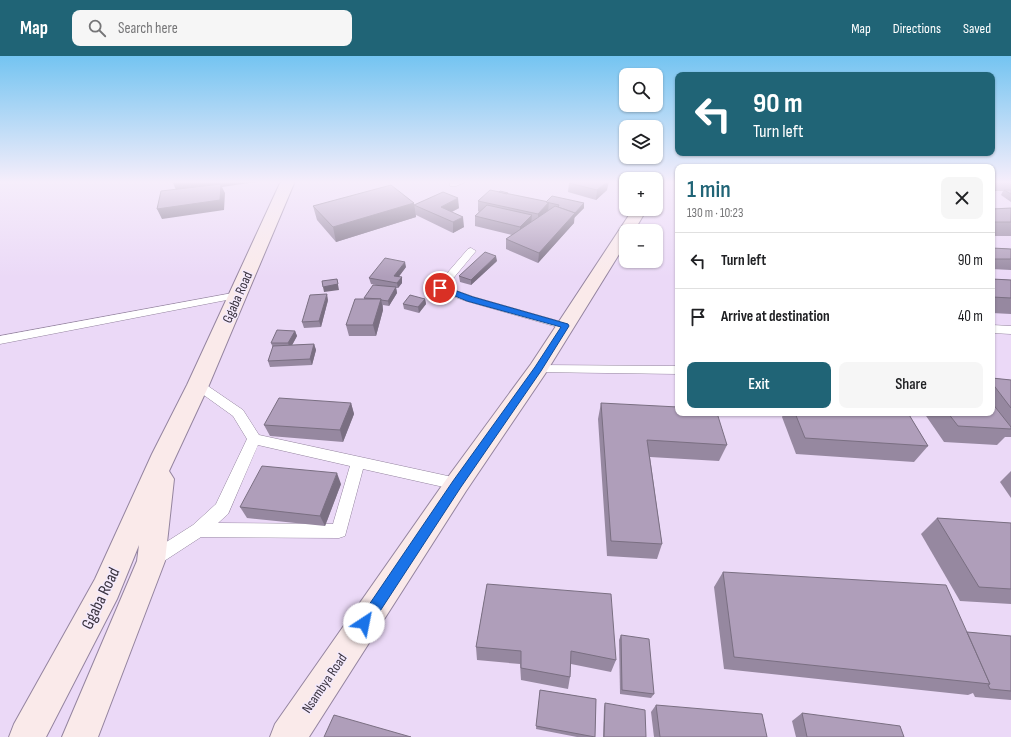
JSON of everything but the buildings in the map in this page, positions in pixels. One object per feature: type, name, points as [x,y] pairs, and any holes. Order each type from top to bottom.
[{"type":"main road","name":"Ggaba Road","points":[[27,737],[106,589],[164,454],[198,385],[274,213]]},
{"type":"main road","name":"Nsambya Road","points":[[288,737],[457,484],[538,369],[636,216]]},
{"type":"main road","name":"Ggaba Road","points":[[80,737],[150,561],[164,454]]},
{"type":"lane","points":[[471,251],[440,288],[470,299],[565,326]]},
{"type":"lane","points":[[0,340],[238,296]]},
{"type":"lane","points":[[995,329],[1011,330]]},
{"type":"lane","points":[[538,369],[675,370]]},
{"type":"lane","points":[[198,385],[238,413],[254,439],[457,484]]},
{"type":"lane","points":[[150,561],[199,530],[222,509],[254,439]]},
{"type":"lane","points":[[199,530],[339,531],[358,462]]},
{"type":"route","points":[[364,623],[457,484],[538,369],[565,326],[470,299],[440,288]]}]
